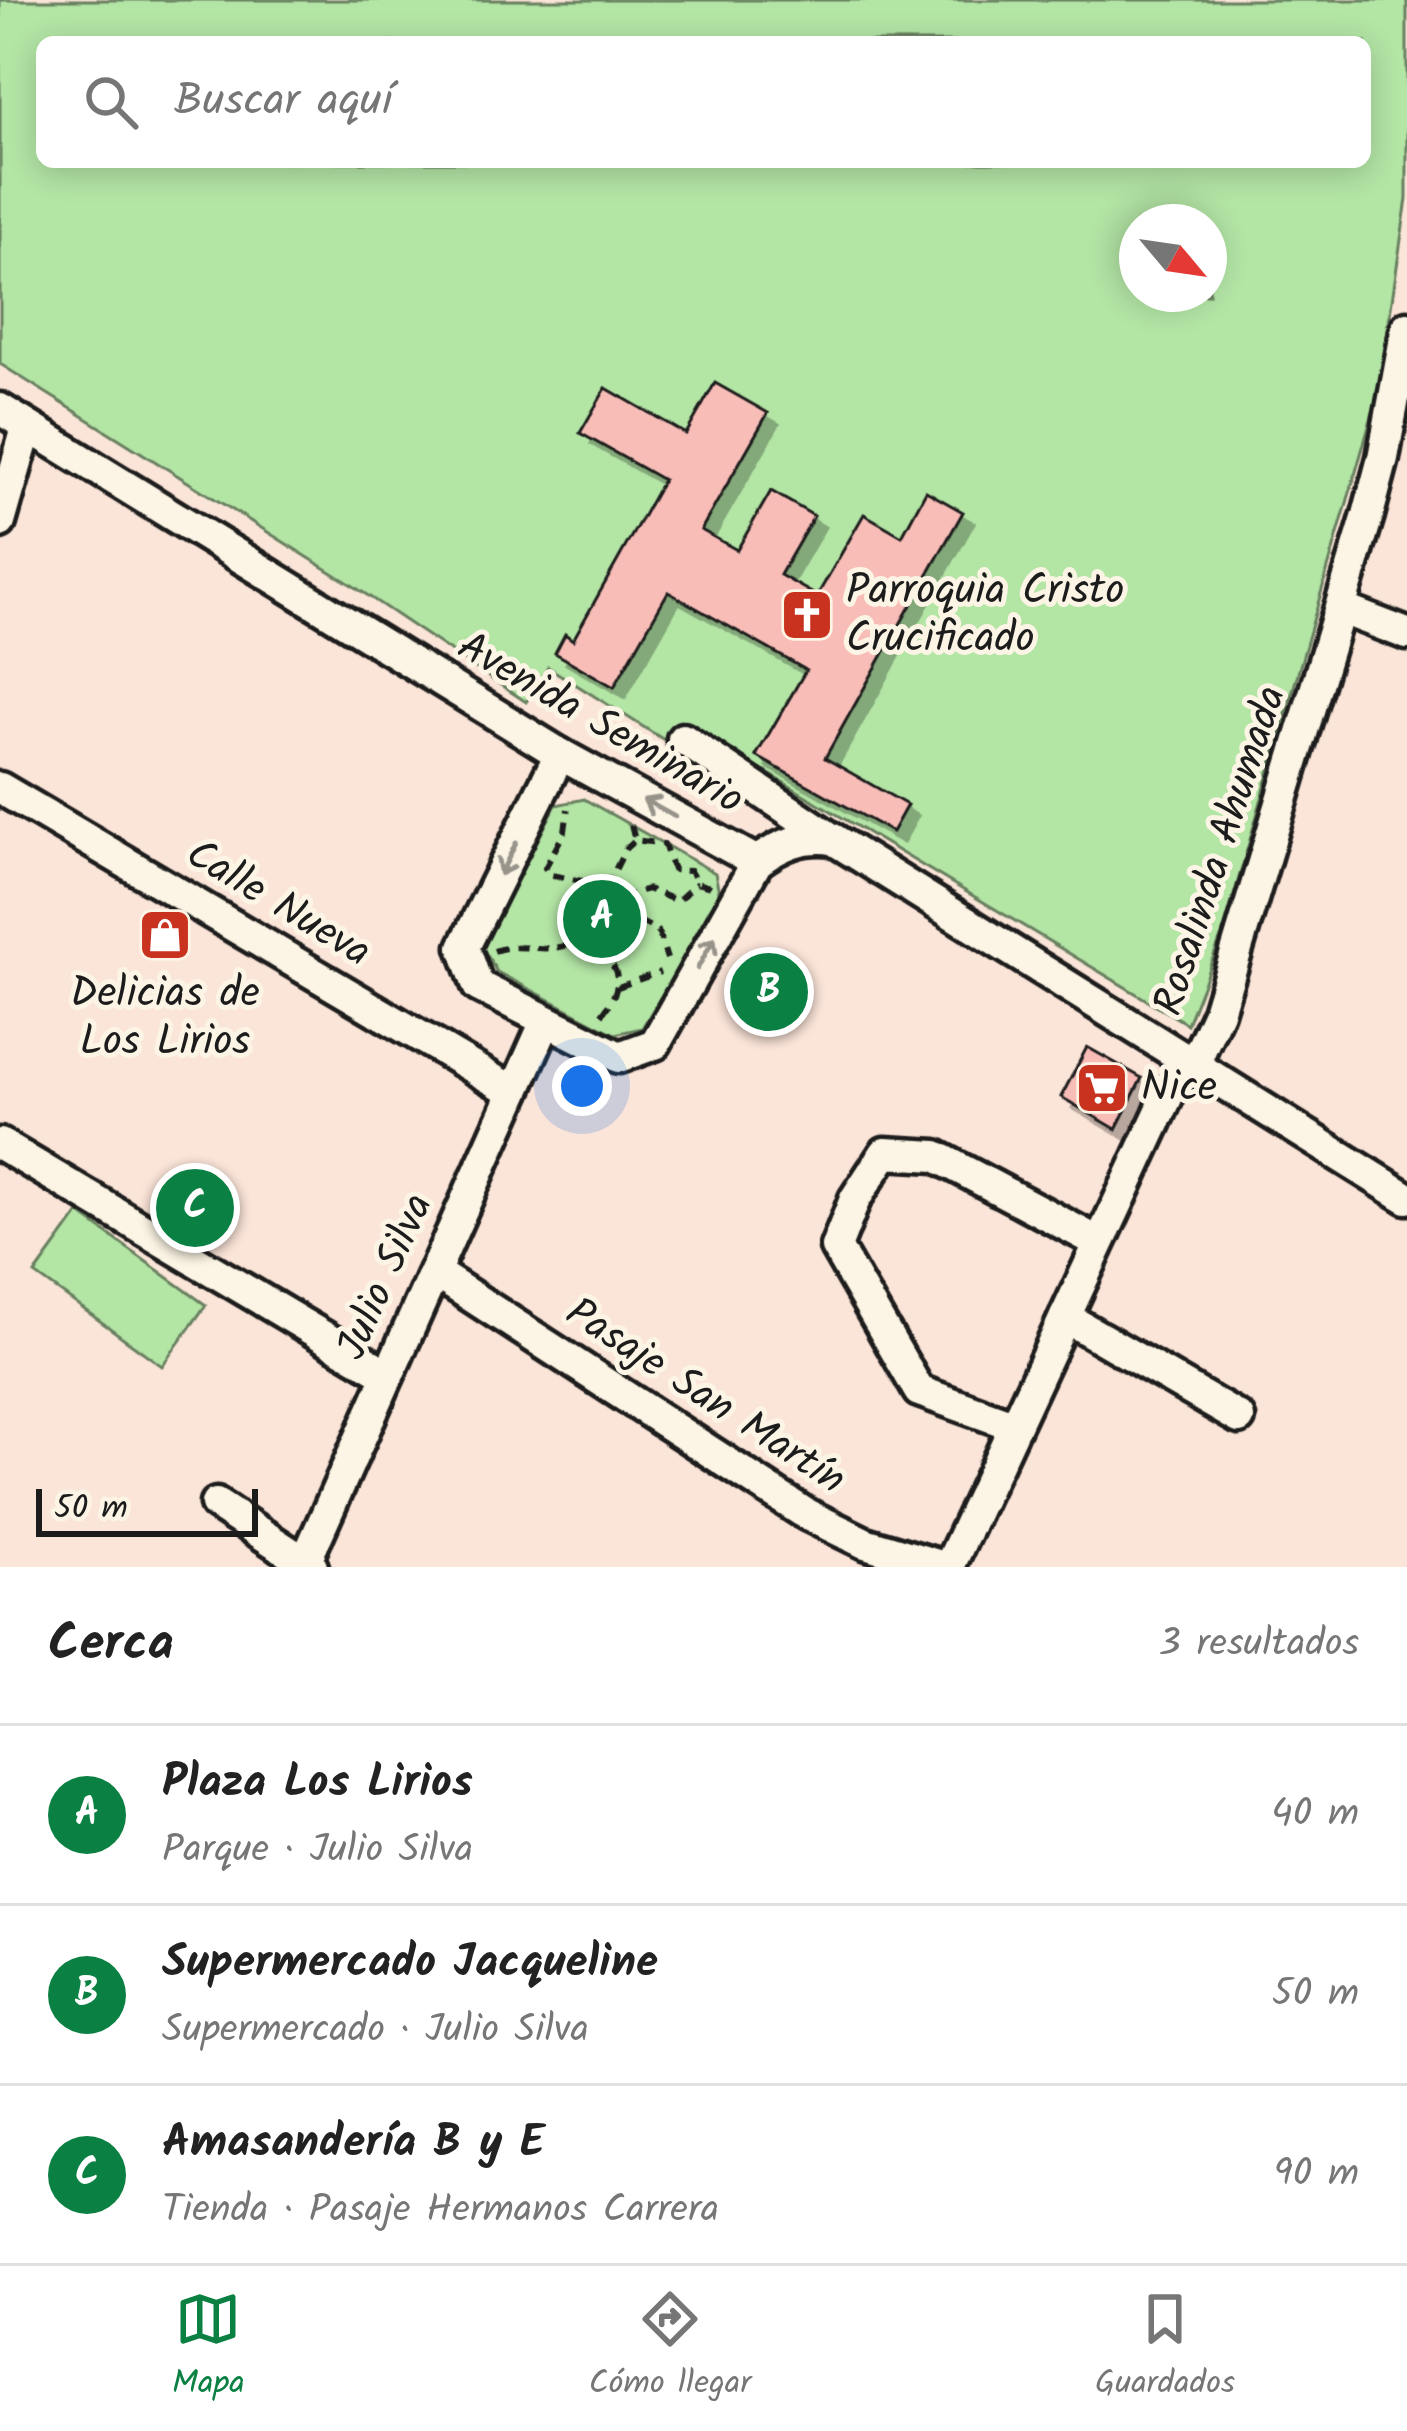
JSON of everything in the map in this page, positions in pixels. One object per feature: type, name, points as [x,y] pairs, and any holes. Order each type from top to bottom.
[{"type":"street","name":"Rosalinda Ahumada","points":[[946,1567],[1170,1091],[1195,1062],[1223,994],[1342,609],[1395,463],[1407,327]]},
{"type":"street","name":"Avenida Seminario","points":[[0,409],[553,768],[643,800],[757,862],[780,845],[815,837],[833,839]]},
{"type":"street","points":[[0,522],[6,479],[27,428]]},
{"type":"street","points":[[1342,609],[1407,634]]},
{"type":"street","points":[[683,739],[833,839],[1407,1198]]},
{"type":"street","points":[[553,768],[464,947],[478,986],[619,1057],[655,1044],[678,975],[735,901],[757,862]]},
{"type":"street","name":"Calle Nueva","points":[[0,788],[514,1092]]},
{"type":"street","name":"Julio Silva","points":[[307,1565],[546,1021]]},
{"type":"street","points":[[0,1144],[388,1376]]},
{"type":"street","points":[[1013,1425],[919,1391],[836,1247],[855,1199],[885,1153],[936,1156],[1098,1242]]},
{"type":"street","name":"Pasaje San Martín","points":[[434,1272],[806,1514],[865,1543],[946,1567]]},
{"type":"street","points":[[1065,1317],[1239,1418]]},
{"type":"street","points":[[216,1504],[307,1565]]},
{"type":"path","points":[[470,965],[503,947],[550,950],[583,934],[590,925],[582,880],[550,874],[545,868],[565,831],[569,802],[553,768]]},
{"type":"path","points":[[588,899],[608,884],[635,840],[631,825],[643,800]]},
{"type":"path","points":[[635,840],[664,844],[671,868],[689,871],[697,883],[735,901]]},
{"type":"path","points":[[621,898],[647,889],[677,901],[697,883]]},
{"type":"path","points":[[590,925],[615,922],[620,911],[621,898],[608,884]]},
{"type":"path","points":[[618,987],[678,975],[658,931],[620,911]]},
{"type":"path","points":[[583,934],[610,961],[618,987],[584,1040]]},
{"type":"green space","points":[[0,0],[1407,0],[1407,199],[1378,395],[1224,930],[1187,1024],[766,772],[750,794],[548,667],[526,702],[352,585],[0,364]]},
{"type":"green space","points":[[584,799],[715,873],[720,897],[642,1028],[615,1034],[497,972],[482,947],[556,805]]},
{"type":"green space","points":[[79,1213],[206,1305],[162,1366],[35,1274]]},
{"type":"building","name":"Parroquia Cristo Crucificado","points":[[715,383],[768,413],[701,530],[737,550],[771,491],[814,516],[780,575],[817,596],[864,514],[902,536],[926,491],[963,512],[825,758],[907,805],[892,832],[756,756],[806,670],[668,592],[614,687],[555,653],[565,634],[573,640],[663,480],[580,433],[606,388],[686,434]]},
{"type":"building","name":"Nice","points":[[1087,1047],[1142,1078],[1116,1129],[1061,1097]]},
{"type":"place","name":"Parroquia Cristo Crucificado","points":[[807,615]]},
{"type":"place","name":"Plaza Los Lirios","points":[[602,919]]},
{"type":"place","name":"Delicias de Los Lirios","points":[[165,935]]},
{"type":"place","name":"Supermercado Jacqueline","points":[[769,992]]},
{"type":"place","name":"Nice","points":[[1102,1088]]},
{"type":"place","name":"Amasandería B y E","points":[[195,1208]]}]
